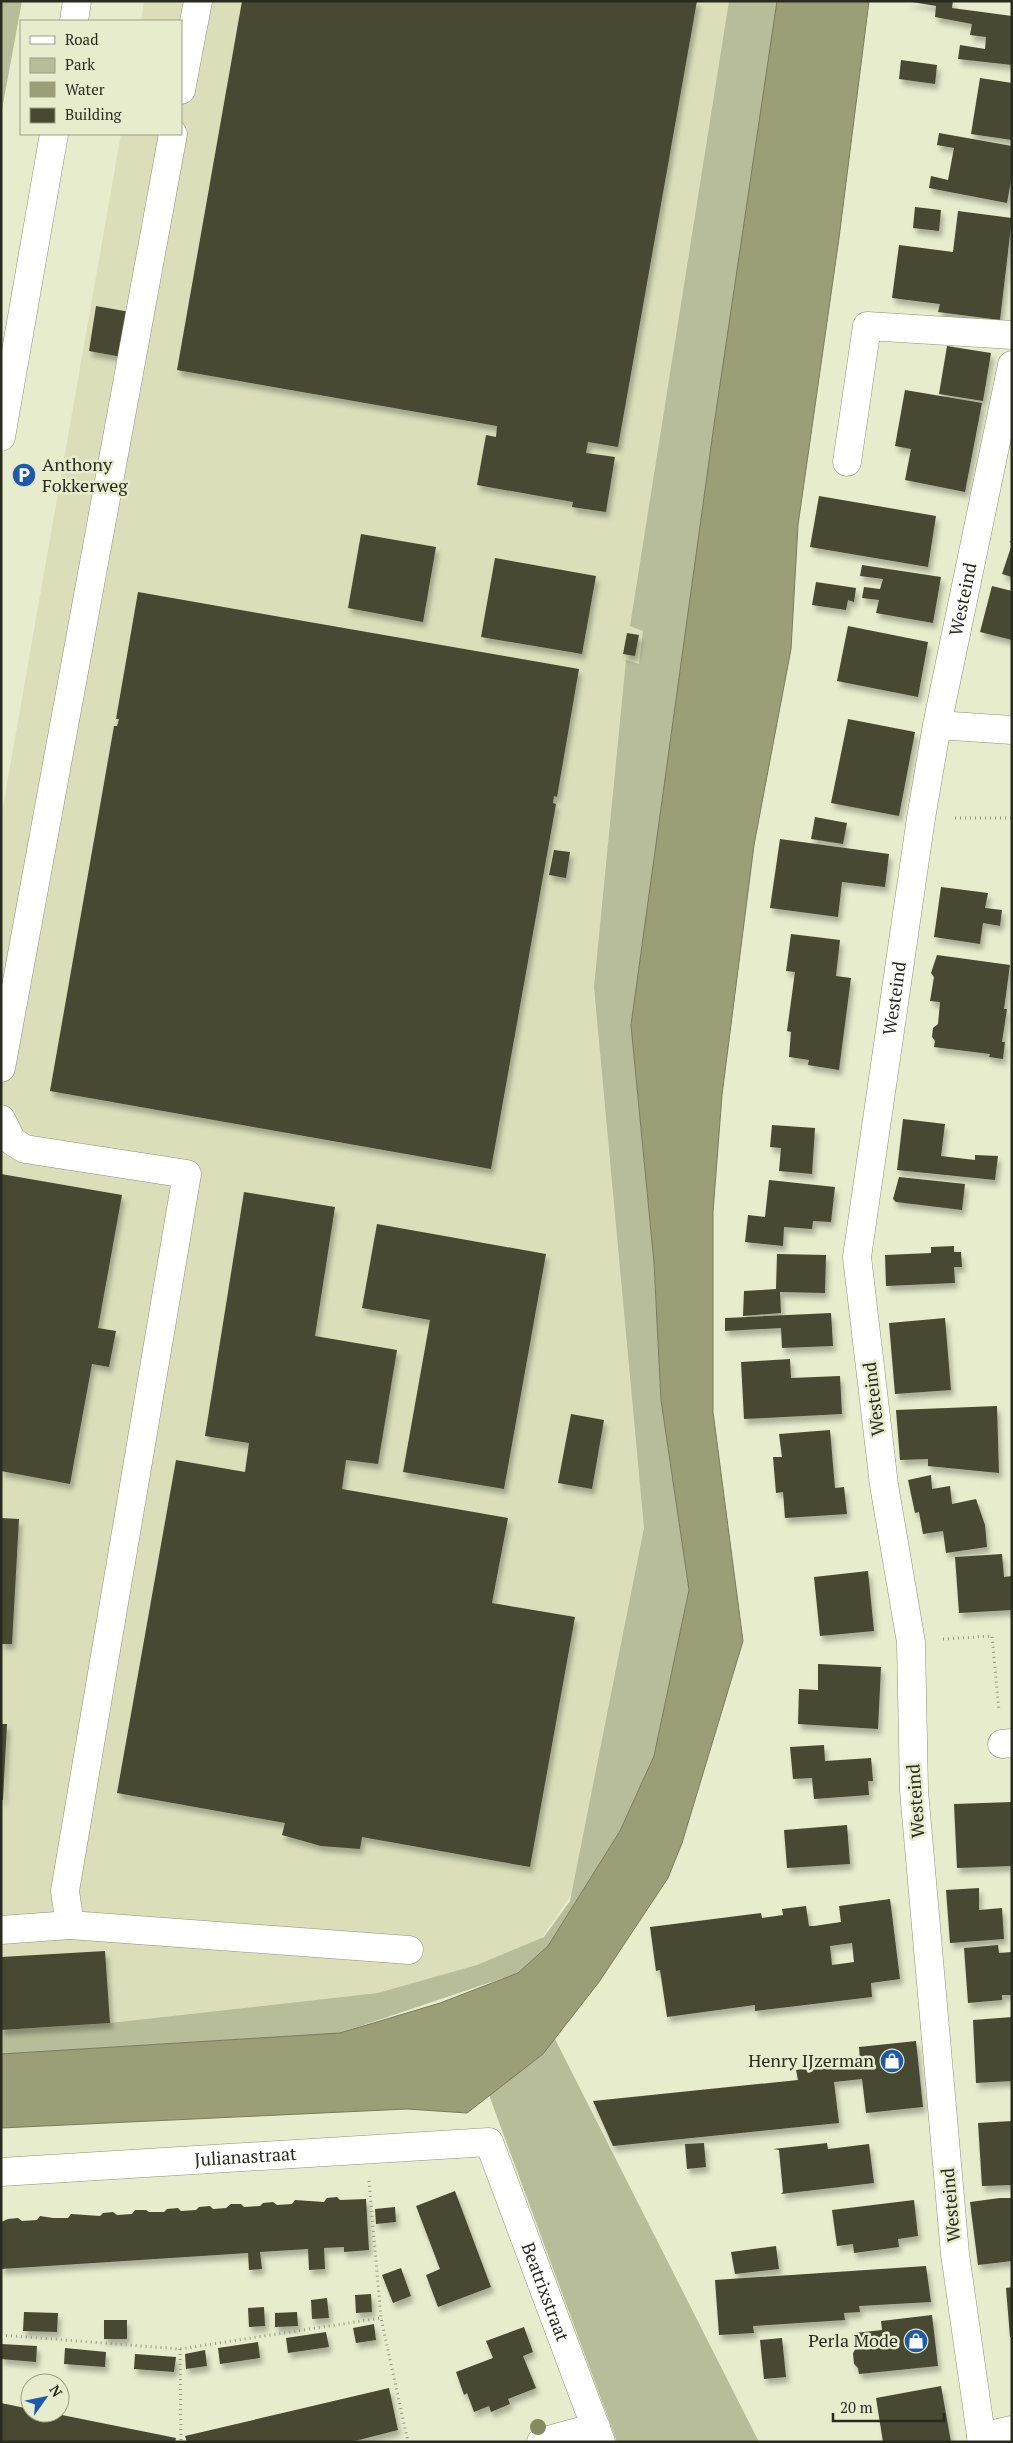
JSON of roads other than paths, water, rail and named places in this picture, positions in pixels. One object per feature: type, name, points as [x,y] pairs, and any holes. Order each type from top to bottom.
[{"type":"street","points":[[74,20],[77,1]]},
{"type":"street","points":[[182,85],[198,1]]},
{"type":"street","points":[[1,437],[54,135]]},
{"type":"street","points":[[1,1068],[173,135]]},
{"type":"street","points":[[847,462],[867,326],[1012,335]]},
{"type":"street","name":"Westeind","points":[[982,2439],[955,2254],[947,2166],[914,1791],[911,1642],[884,1485],[857,1257],[921,818],[937,725],[1012,365]]},
{"type":"street","points":[[937,725],[1012,730]]},
{"type":"street","points":[[1,1119],[12,1141],[25,1149],[187,1174],[65,1891],[70,1925]]},
{"type":"street","points":[[1,1930],[70,1925],[409,1950]]},
{"type":"street","name":"Julianastraat","points":[[1,2172],[489,2142]]},
{"type":"street","name":"Beatrixstraat","points":[[489,2142],[599,2434]]},
{"type":"street","points":[[982,2439],[1012,2430]]},
{"type":"street","points":[[541,2442],[599,2434]]},
{"type":"water","points":[[777,1],[869,1],[839,238],[798,525],[791,649],[754,845],[722,1095],[713,1212],[713,1412],[743,1641],[682,1843],[668,1878],[599,1982],[543,2054],[467,2113],[407,2109],[1,2128],[1,2054],[340,2033],[440,2003],[518,1973],[548,1946],[620,1831],[654,1756],[689,1590],[661,1400],[654,1263],[631,1025],[714,425]]},
{"type":"place","name":"Anthony Fokkerweg","points":[[24,475]]},
{"type":"place","name":"Henry IJzerman","points":[[892,2061]]},
{"type":"place","name":"Perla Mode","points":[[916,2341]]}]
